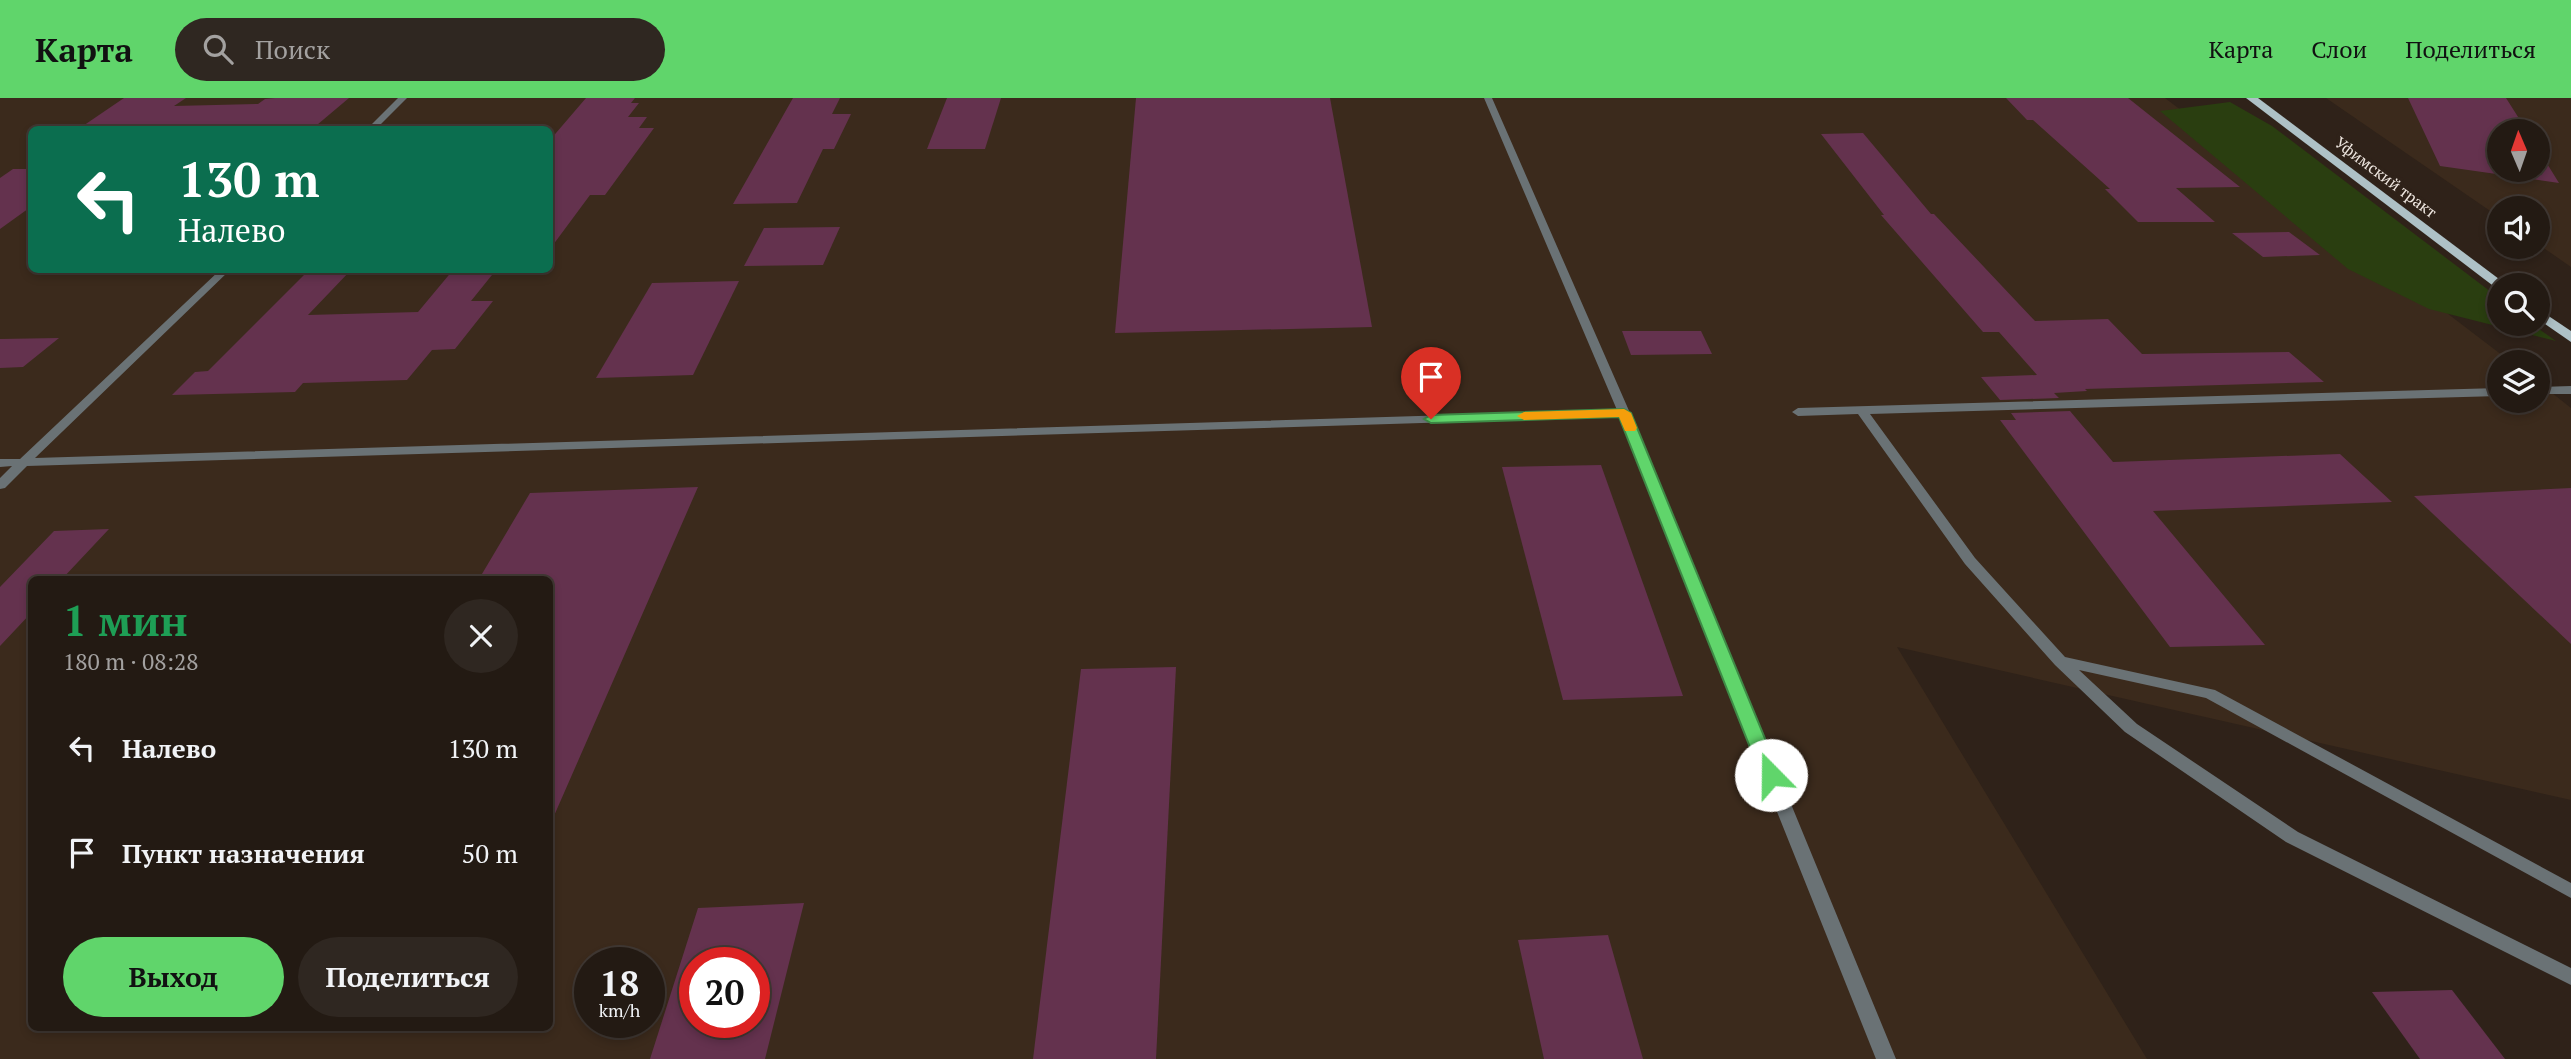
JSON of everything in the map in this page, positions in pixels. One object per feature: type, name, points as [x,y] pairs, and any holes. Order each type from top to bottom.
[{"type":"main road","name":"Уфимский тракт","points":[[2251,98],[2487,275]]},
{"type":"main road","points":[[2550,322],[2571,338]]},
{"type":"lane","points":[[374,126],[403,98]]},
{"type":"lane","points":[[1488,98],[1624,413],[1886,1059]]},
{"type":"lane","points":[[0,485],[222,273]]},
{"type":"lane","points":[[2550,391],[2571,390]]},
{"type":"lane","points":[[1798,412],[2487,392]]},
{"type":"lane","points":[[1861,410],[1970,561],[2060,661],[2131,728],[2292,837],[2571,977]]},
{"type":"lane","points":[[0,463],[1624,413]]},
{"type":"lane","points":[[2060,661],[2210,694],[2571,891]]},
{"type":"shaded area","points":[[0,98],[2165,98],[2495,350],[2487,350],[2487,413],[2550,413],[2550,391],[2571,408],[2571,800],[1897,647],[2147,1059],[0,1059]]},
{"type":"shaded area","points":[[2326,98],[2571,98],[2571,267],[2550,252],[2550,196],[2487,196],[2487,209]]},
{"type":"green space","points":[[2230,102],[2272,126],[2487,289],[2487,324],[2429,309],[2348,269],[2160,111]]},
{"type":"green space","points":[[2536,336],[2549,336],[2556,341]]},
{"type":"building","points":[[124,98],[186,98],[174,106],[258,104],[265,99],[275,98],[349,98],[316,126],[83,126]]},
{"type":"building","points":[[586,98],[635,98],[631,103],[639,103],[628,117],[647,117],[639,128],[654,128],[605,195],[590,195],[553,245],[553,136]]},
{"type":"building","points":[[793,98],[840,98],[832,114],[851,114],[834,149],[823,149],[797,203],[733,204]]},
{"type":"building","points":[[947,98],[1001,98],[985,149],[927,149]]},
{"type":"building","points":[[1136,98],[1330,98],[1372,327],[1115,333]]},
{"type":"building","points":[[2006,98],[2128,98],[2240,187],[2176,188],[2215,222],[2138,222],[2105,189],[2110,189],[2033,120],[2027,120]]},
{"type":"building","points":[[2408,98],[2506,98],[2519,119],[2487,119],[2487,173],[2440,166]]},
{"type":"building","points":[[1863,133],[1931,214],[1934,214],[2035,321],[2108,319],[2142,354],[2289,352],[2324,382],[2085,389],[2087,391],[2054,393],[2059,398],[2000,400],[1981,377],[2037,375],[1999,332],[1983,332],[1881,215],[1884,215],[1821,134]]},
{"type":"building","points":[[2550,168],[2559,183],[2550,182]]},
{"type":"building","points":[[13,169],[28,169],[28,209],[0,229],[0,178]]},
{"type":"building","points":[[840,227],[823,265],[744,266],[764,228]]},
{"type":"building","points":[[2289,232],[2320,255],[2263,257],[2232,233]]},
{"type":"building","points":[[306,273],[348,273],[308,315],[418,312],[450,273],[494,273],[471,301],[493,301],[455,349],[432,350],[407,380],[303,383],[295,392],[172,395],[195,372],[208,371]]},
{"type":"building","points":[[739,281],[693,375],[596,378],[652,283]]},
{"type":"building","points":[[1622,331],[1701,331],[1712,354],[1631,355]]},
{"type":"building","points":[[59,338],[23,367],[0,368],[0,339]]},
{"type":"building","points":[[2070,411],[2113,462],[2340,454],[2392,502],[2153,511],[2265,645],[2170,647],[2000,420],[2016,420],[2011,413]]},
{"type":"building","points":[[1601,465],[1683,696],[1563,700],[1502,467]]},
{"type":"building","points":[[698,487],[553,818],[553,576],[481,576],[530,493]]},
{"type":"building","points":[[2571,488],[2571,644],[2414,496]]},
{"type":"building","points":[[109,529],[65,576],[28,576],[28,616],[0,646],[0,587],[54,531]]},
{"type":"building","points":[[1176,667],[1156,1059],[1033,1059],[1081,669]]},
{"type":"building","points":[[804,903],[765,1059],[650,1059],[657,1038],[665,1038],[665,1012],[679,968],[679,1038],[770,1038],[770,947],[686,947],[698,908]]},
{"type":"building","points":[[1608,935],[1643,1059],[1544,1059],[1518,940]]},
{"type":"building","points":[[2452,990],[2505,1059],[2420,1059],[2372,992]]},
{"type":"slow traffic","points":[[1524,416],[1624,413],[1630,428]]},
{"type":"route","points":[[1431,419],[1624,413],[1771,775]]}]
